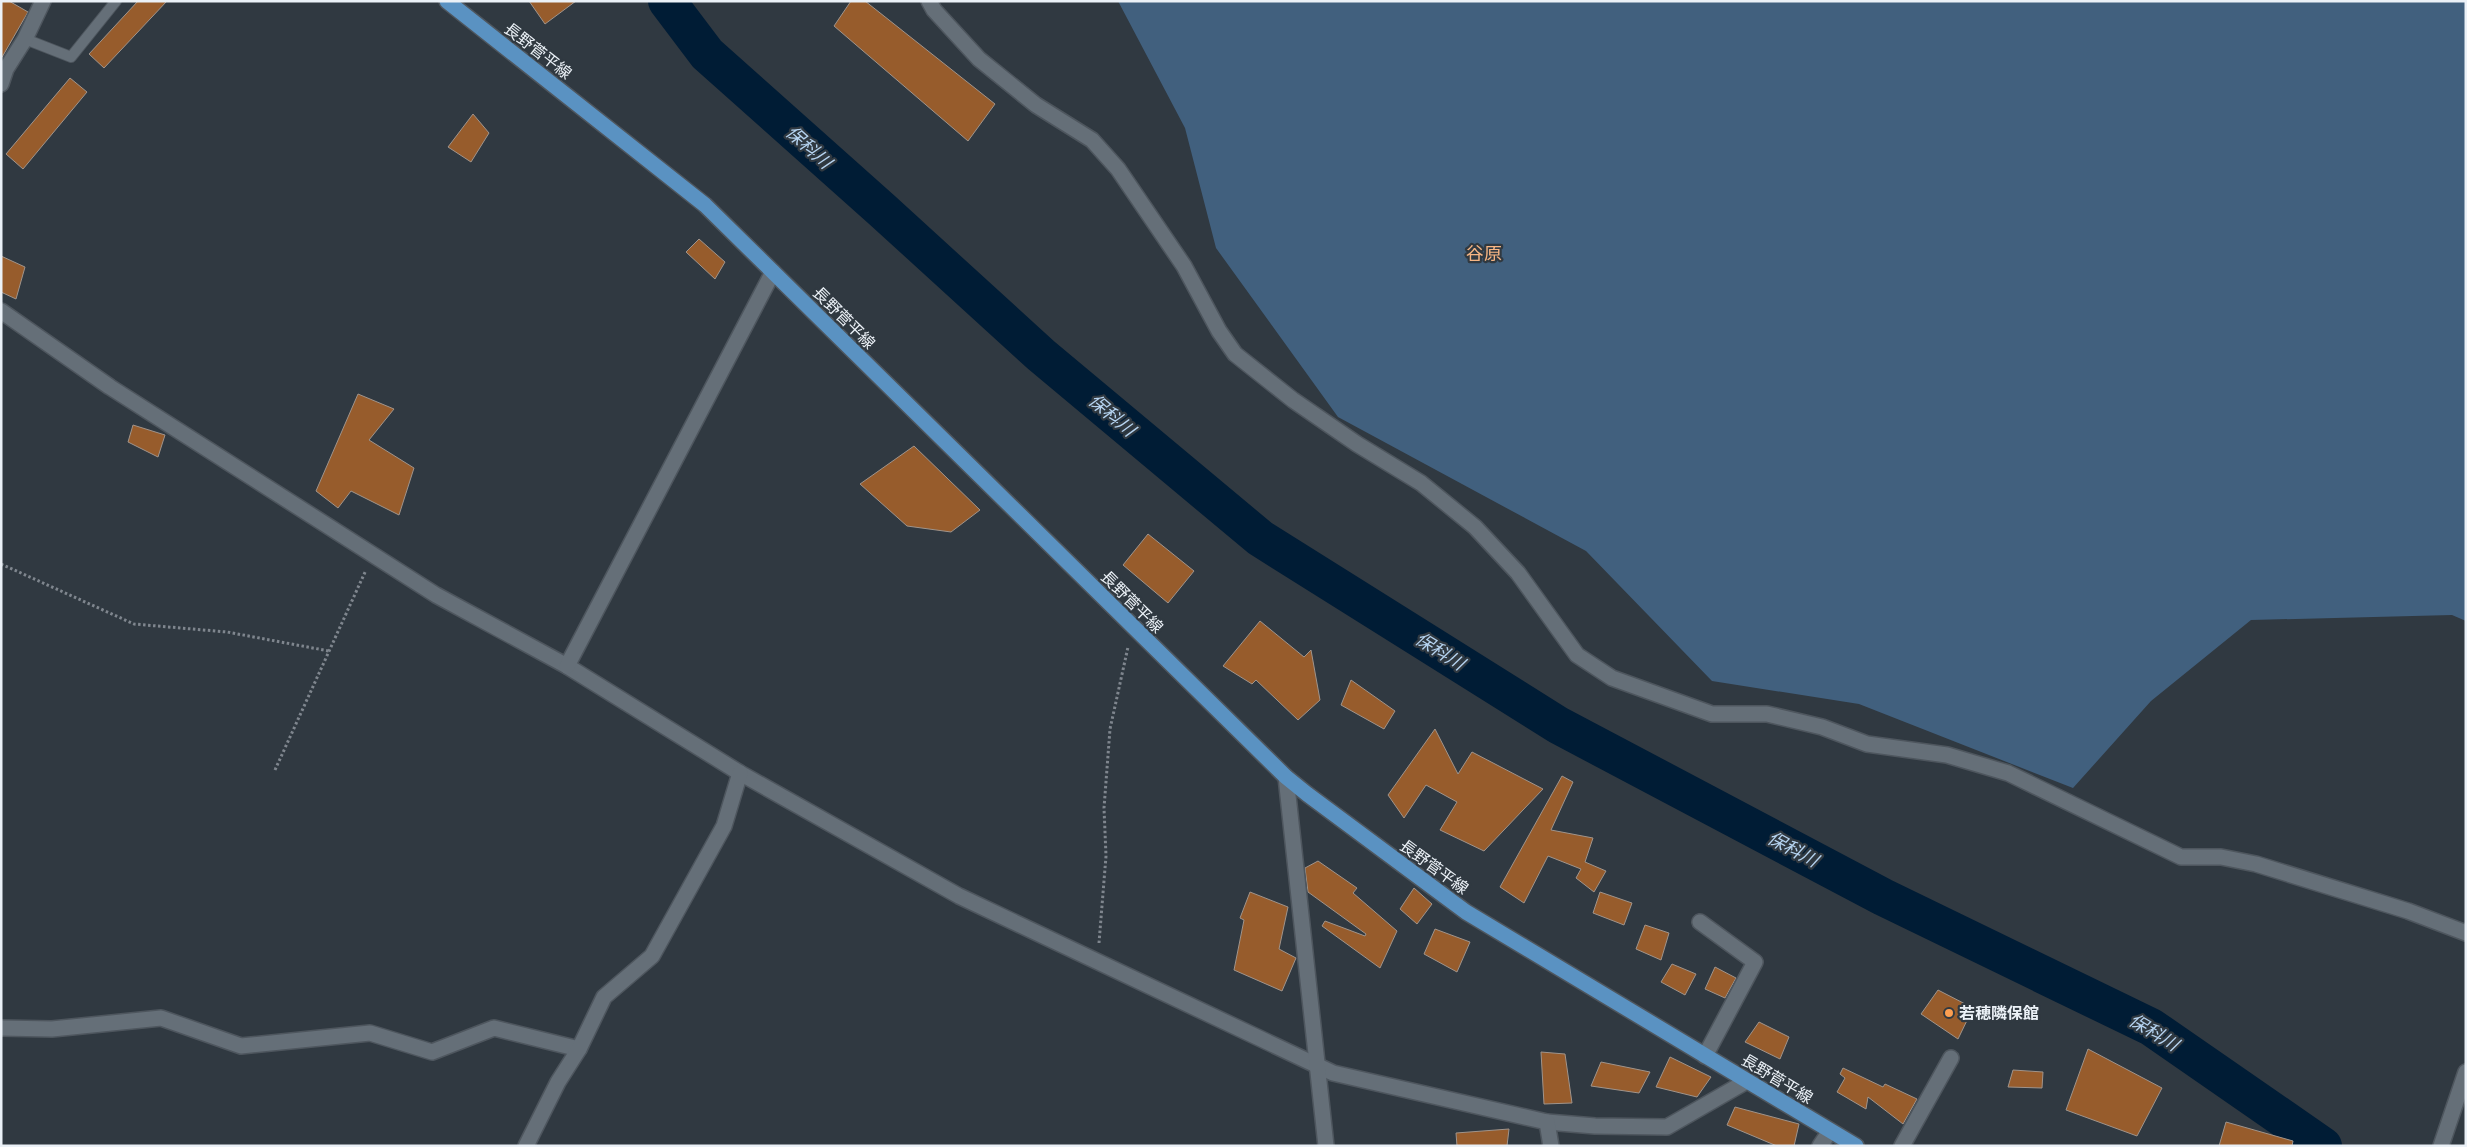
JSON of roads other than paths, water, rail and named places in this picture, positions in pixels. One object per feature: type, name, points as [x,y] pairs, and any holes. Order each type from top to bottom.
[{"type":"main road","name":"長野菅平線","points":[[447,1],[705,205],[1286,777],[1402,867],[1466,912],[1856,1146]]},
{"type":"street","points":[[1,84],[6,69],[25,39],[43,1]]},
{"type":"street","points":[[929,1],[934,10],[979,59],[1036,105],[1092,140],[1118,169],[1184,266],[1219,331],[1235,354],[1292,400],[1357,444],[1421,483],[1475,527],[1518,573],[1577,655],[1612,678],[1712,714],[1768,714],[1822,727],[1868,744],[1947,755],[2008,773],[2181,857],[2221,857],[2256,864],[2408,911],[2466,933]]},
{"type":"street","points":[[567,666],[772,272]]},
{"type":"street","points":[[1,311],[110,387],[373,556],[436,595],[567,666],[740,773],[959,896],[1316,1066],[1333,1073],[1547,1122],[1595,1126],[1667,1127],[1747,1080]]},
{"type":"street","points":[[526,1146],[558,1082],[579,1048],[604,997],[652,956],[724,826],[740,773]]},
{"type":"street","points":[[1286,777],[1326,1146]]},
{"type":"street","points":[[1700,922],[1755,962],[1705,1056]]},
{"type":"street","points":[[1,1028],[52,1029],[161,1018],[241,1046],[370,1033],[432,1052],[494,1028],[579,1048]]},
{"type":"street","points":[[1902,1146],[1951,1058]]},
{"type":"street","points":[[2442,1146],[2466,1072]]},
{"type":"street","points":[[1547,1122],[1551,1146]]},
{"type":"street","points":[[1820,1146],[1830,1131]]},
{"type":"lane","points":[[25,39],[71,57],[116,1]]},
{"type":"waterway","name":"保科川","points":[[667,1],[707,54],[1041,355],[1260,538],[1558,725],[1883,897],[2151,1027],[2323,1146]]},
{"type":"place","name":"若穂隣保館","points":[[1949,1013]]},
{"type":"district","name":"谷原","points":[[1484,253]]}]
